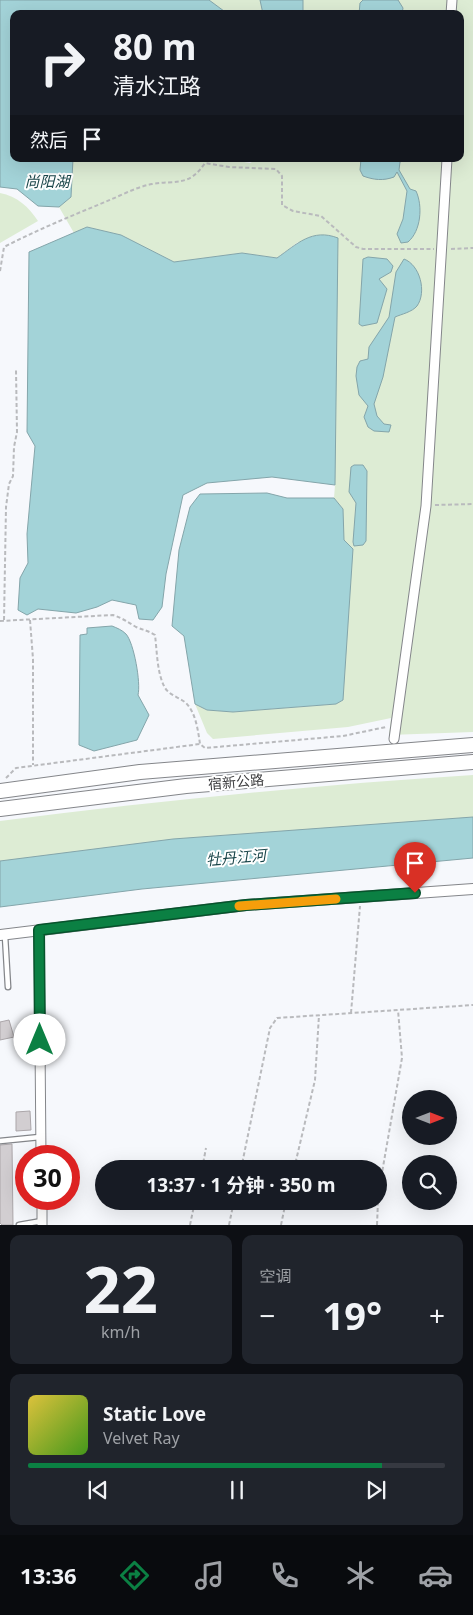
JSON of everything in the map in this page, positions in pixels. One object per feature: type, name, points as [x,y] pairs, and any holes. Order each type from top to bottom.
[{"type":"highway","name":"宿新公路","points":[[2,787],[140,772],[473,745]]},
{"type":"highway","name":"宿新公路","points":[[0,809],[186,786],[473,762]]},
{"type":"street","points":[[394,739],[426,506],[447,162]]},
{"type":"street","points":[[2,935],[246,905],[473,889]]},
{"type":"street","points":[[39,930],[40,1145]]},
{"type":"street","points":[[42,1210],[42,1223]]},
{"type":"lane","points":[[2,935],[8,987]]},
{"type":"lane","points":[[0,1141],[40,1137]]},
{"type":"lane","points":[[18,1225],[42,1223]]},
{"type":"path","points":[[0,271],[4,247],[68,216],[126,193],[151,184],[182,182],[197,175],[205,163],[229,167],[276,169],[282,176],[282,205],[293,211],[320,216],[356,247],[363,249],[473,248]]},
{"type":"path","points":[[4,621],[6,507],[9,484],[13,476],[16,432],[16,370]]},
{"type":"path","points":[[426,506],[473,504]]},
{"type":"path","points":[[0,621],[112,615],[138,628],[150,631],[156,636],[164,687],[186,704],[193,714],[200,744],[205,748],[343,736],[396,725]]},
{"type":"path","points":[[30,620],[33,659],[33,765]]},
{"type":"path","points":[[2,787],[11,771],[16,768],[200,744]]},
{"type":"path","points":[[351,1013],[361,897]]},
{"type":"path","points":[[243,1160],[270,1028],[277,1018],[473,1004]]},
{"type":"path","points":[[384,1160],[402,1058],[398,1010]]},
{"type":"path","points":[[296,1160],[315,1080],[319,1015]]},
{"type":"path","points":[[204,1160],[206,1148]]},
{"type":"path","points":[[190,1225],[193,1210]]},
{"type":"path","points":[[229,1225],[232,1210]]},
{"type":"path","points":[[281,1225],[284,1210]]},
{"type":"path","points":[[377,1225],[378,1210]]},
{"type":"green space","points":[[209,0],[473,0],[473,732],[389,735],[391,718],[348,727],[213,739],[207,733],[195,704],[207,710],[233,712],[336,704],[343,700],[343,509],[334,498],[335,485],[298,242],[277,258],[242,253],[174,262],[121,235],[87,227],[74,233],[59,207],[71,197],[73,162],[464,162],[464,10],[223,10]]},
{"type":"green space","points":[[0,193],[6,194],[22,203],[38,221],[0,243]]},
{"type":"green space","points":[[473,775],[473,817],[0,861],[0,821],[236,794]]},
{"type":"water","name":"尚阳湖","points":[[0,0],[209,0],[223,10],[10,10],[10,162],[73,162],[71,197],[59,207],[38,206],[17,189],[0,187]]},
{"type":"water","points":[[260,0],[303,0],[303,10],[262,10]]},
{"type":"water","points":[[363,0],[398,0],[403,8],[403,10],[359,10],[360,3]]},
{"type":"water","points":[[361,162],[400,162],[399,170],[410,189],[416,191],[420,204],[420,218],[416,232],[408,242],[401,243],[397,234],[403,219],[407,191],[397,172],[394,177],[375,179],[363,176],[360,170]]},
{"type":"water","points":[[87,227],[121,235],[174,262],[242,253],[277,258],[298,243],[313,236],[329,235],[338,238],[335,485],[272,477],[207,483],[183,495],[166,574],[162,607],[153,620],[139,619],[136,605],[112,600],[76,613],[38,609],[27,615],[18,610],[20,578],[28,563],[27,534],[35,446],[27,432],[29,252]]},
{"type":"water","points":[[368,257],[387,259],[393,266],[391,272],[379,279],[387,289],[377,323],[362,326],[359,324],[363,259]]},
{"type":"water","points":[[404,259],[410,262],[418,273],[422,287],[420,300],[415,308],[395,317],[383,377],[374,404],[377,416],[384,424],[391,425],[389,432],[374,431],[368,427],[364,417],[368,406],[359,395],[356,376],[357,367],[360,361],[368,359],[369,347],[389,317],[396,272]]},
{"type":"water","points":[[363,465],[367,471],[366,541],[363,545],[354,546],[356,503],[349,492],[351,467]]},
{"type":"water","points":[[267,493],[287,498],[334,498],[343,509],[344,540],[353,549],[343,700],[336,704],[233,712],[207,710],[195,704],[184,636],[172,626],[179,550],[190,507],[200,494]]},
{"type":"water","points":[[112,626],[126,634],[132,646],[139,682],[138,695],[149,715],[137,740],[94,751],[79,745],[80,635],[87,634],[87,628]]},
{"type":"water","name":"牡丹江河","points":[[473,817],[473,858],[142,889],[0,907],[0,861],[173,839]]},
{"type":"building","points":[[9,1020],[14,1037],[0,1040],[0,1022]]},
{"type":"building","points":[[30,1111],[31,1130],[16,1131],[16,1112]]},
{"type":"building","points":[[12,1144],[13,1225],[2,1225],[0,1223],[0,1145]]},
{"type":"slow traffic","points":[[239,906],[336,899]]},
{"type":"route","points":[[40,1040],[39,930],[246,905],[415,893]]}]
